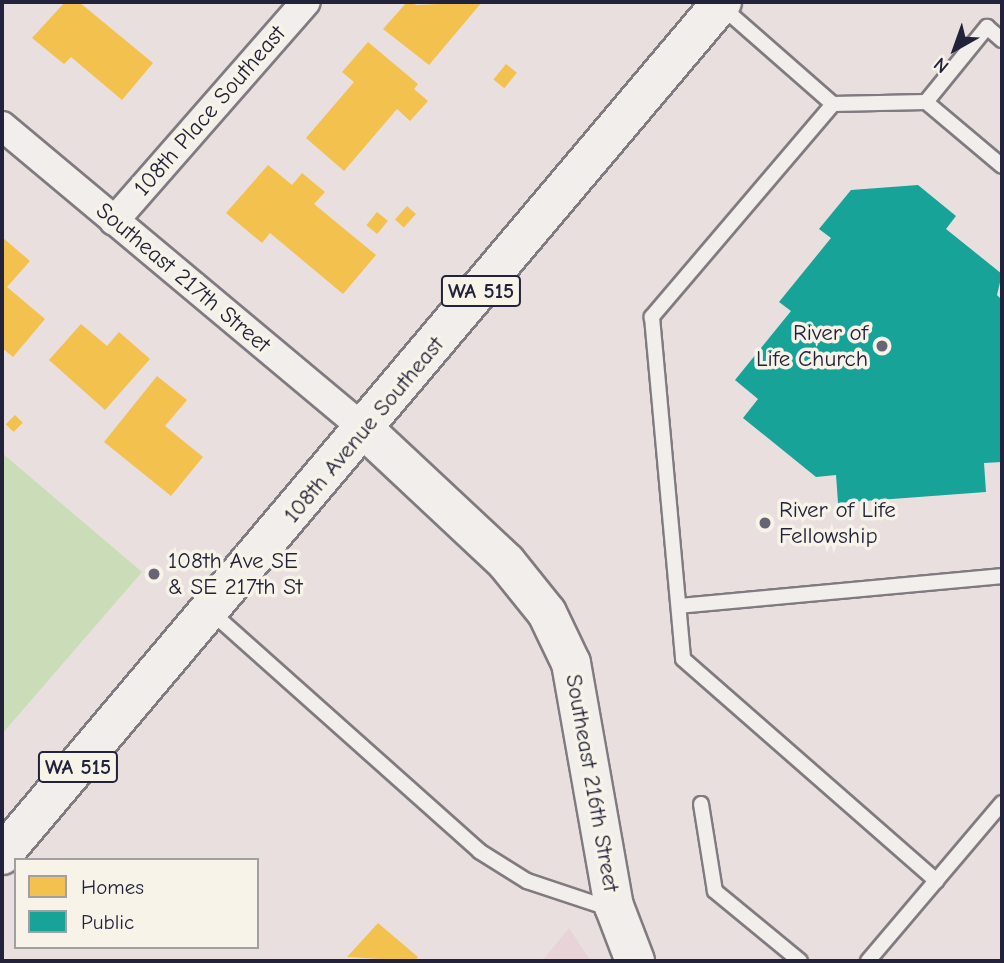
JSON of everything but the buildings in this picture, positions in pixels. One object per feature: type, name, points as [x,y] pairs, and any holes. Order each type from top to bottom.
[{"type":"main road","name":"108th Avenue Southeast","points":[[2,855],[365,430],[721,3]]},
{"type":"main road","name":"Southeast 216th Street","points":[[365,430],[506,562],[547,613],[571,663],[615,910],[635,961]]},
{"type":"street","name":"108th Place Southeast","points":[[114,221],[306,2]]},
{"type":"street","name":"Southeast 217th Street","points":[[2,126],[365,430]]},
{"type":"lane","points":[[721,3],[833,104],[926,102],[1002,166]]},
{"type":"lane","points":[[926,102],[987,27],[1002,40]]},
{"type":"lane","points":[[833,104],[652,317],[683,659],[699,678],[937,881]]},
{"type":"lane","points":[[678,606],[1002,576]]},
{"type":"lane","points":[[210,611],[479,851],[527,881],[615,910]]},
{"type":"lane","points":[[868,961],[1002,803]]},
{"type":"lane","points":[[701,804],[715,891],[800,961]]},
{"type":"shaded area","points":[[569,928],[591,961],[542,961]]},
{"type":"green space","points":[[2,453],[142,572],[2,734]]},
{"type":"place","name":"River of Life Church","points":[[882,346]]},
{"type":"place","name":"River of Life Fellowship","points":[[765,523]]},
{"type":"place","name":"108th Ave SE & SE 217th St","points":[[154,574]]}]
